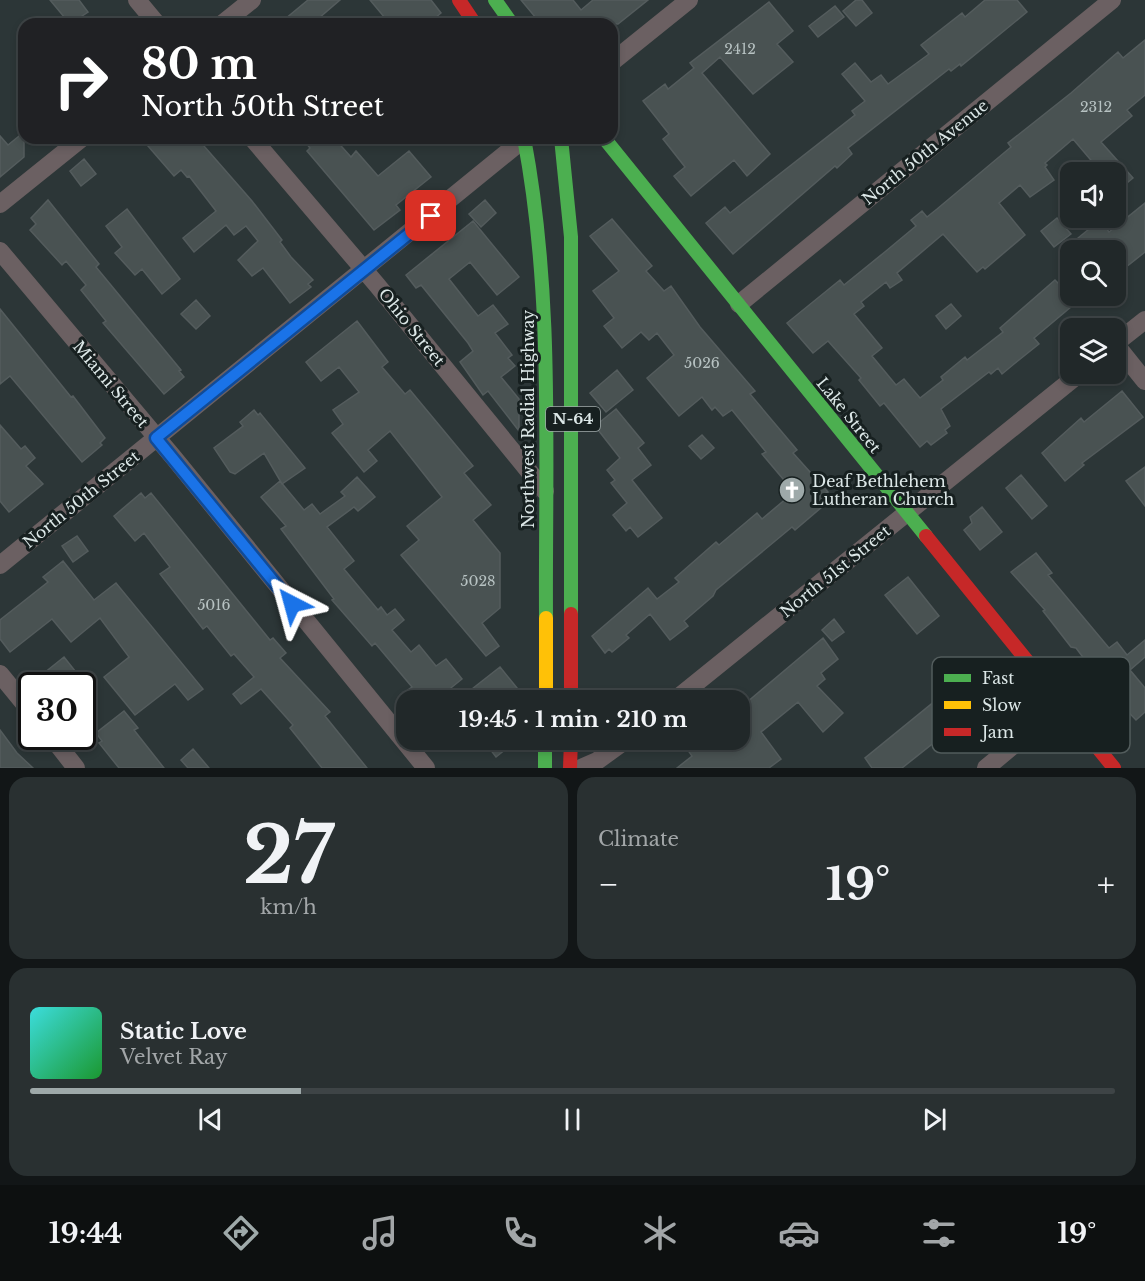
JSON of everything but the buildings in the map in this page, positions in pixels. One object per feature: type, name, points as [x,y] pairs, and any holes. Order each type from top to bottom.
[{"type":"main road","points":[[459,0],[471,18]]},
{"type":"main road","points":[[495,0],[508,18]]},
{"type":"main road","name":"Northwest Radial Highway","points":[[525,144],[535,195],[545,306],[546,690]]},
{"type":"main road","name":"N-64","points":[[562,144],[568,188],[571,237],[571,690]]},
{"type":"main road","name":"Lake Street","points":[[609,144],[1025,657]]},
{"type":"main road","points":[[545,750],[545,768]]},
{"type":"main road","points":[[570,768],[571,750]]},
{"type":"main road","name":"Lake Street","points":[[1102,753],[1114,768]]},
{"type":"street","points":[[137,0],[152,18]]},
{"type":"street","points":[[230,18],[252,0]]},
{"type":"street","points":[[618,57],[689,0]]},
{"type":"street","name":"North 50th Avenue","points":[[739,304],[1112,0]]},
{"type":"street","points":[[0,204],[75,144]]},
{"type":"street","name":"Ohio Street","points":[[257,144],[545,491]]},
{"type":"street","name":"North 50th Street","points":[[0,565],[517,144]]},
{"type":"street","name":"Miami Street","points":[[0,251],[426,768]]},
{"type":"street","points":[[1126,336],[1145,320]]},
{"type":"street","points":[[1126,357],[1145,381]]},
{"type":"street","name":"North 51st Street","points":[[687,690],[1067,384]]},
{"type":"street","points":[[0,674],[18,696]]},
{"type":"street","points":[[62,750],[76,768]]},
{"type":"street","points":[[581,768],[597,761],[612,750]]},
{"type":"street","points":[[986,768],[1004,753]]},
{"type":"traffic: fast","points":[[495,0],[508,18]]},
{"type":"traffic: fast","points":[[525,144],[534,197],[544,317],[547,437],[546,618]]},
{"type":"traffic: fast","points":[[562,144],[571,237],[571,614]]},
{"type":"traffic: fast","points":[[609,144],[926,536]]},
{"type":"traffic: fast","points":[[545,750],[545,768]]},
{"type":"traffic: slow","points":[[546,618],[546,690]]},
{"type":"traffic: jam","points":[[459,0],[471,18]]},
{"type":"traffic: jam","points":[[926,536],[1024,657]]},
{"type":"traffic: jam","points":[[571,614],[571,690]]},
{"type":"traffic: jam","points":[[570,768],[571,750]]},
{"type":"traffic: jam","points":[[1102,753],[1114,768]]},
{"type":"place","name":"Deaf Bethlehem Lutheran Church","points":[[792,490]]},
{"type":"route","points":[[292,604],[156,438],[431,216]]}]
